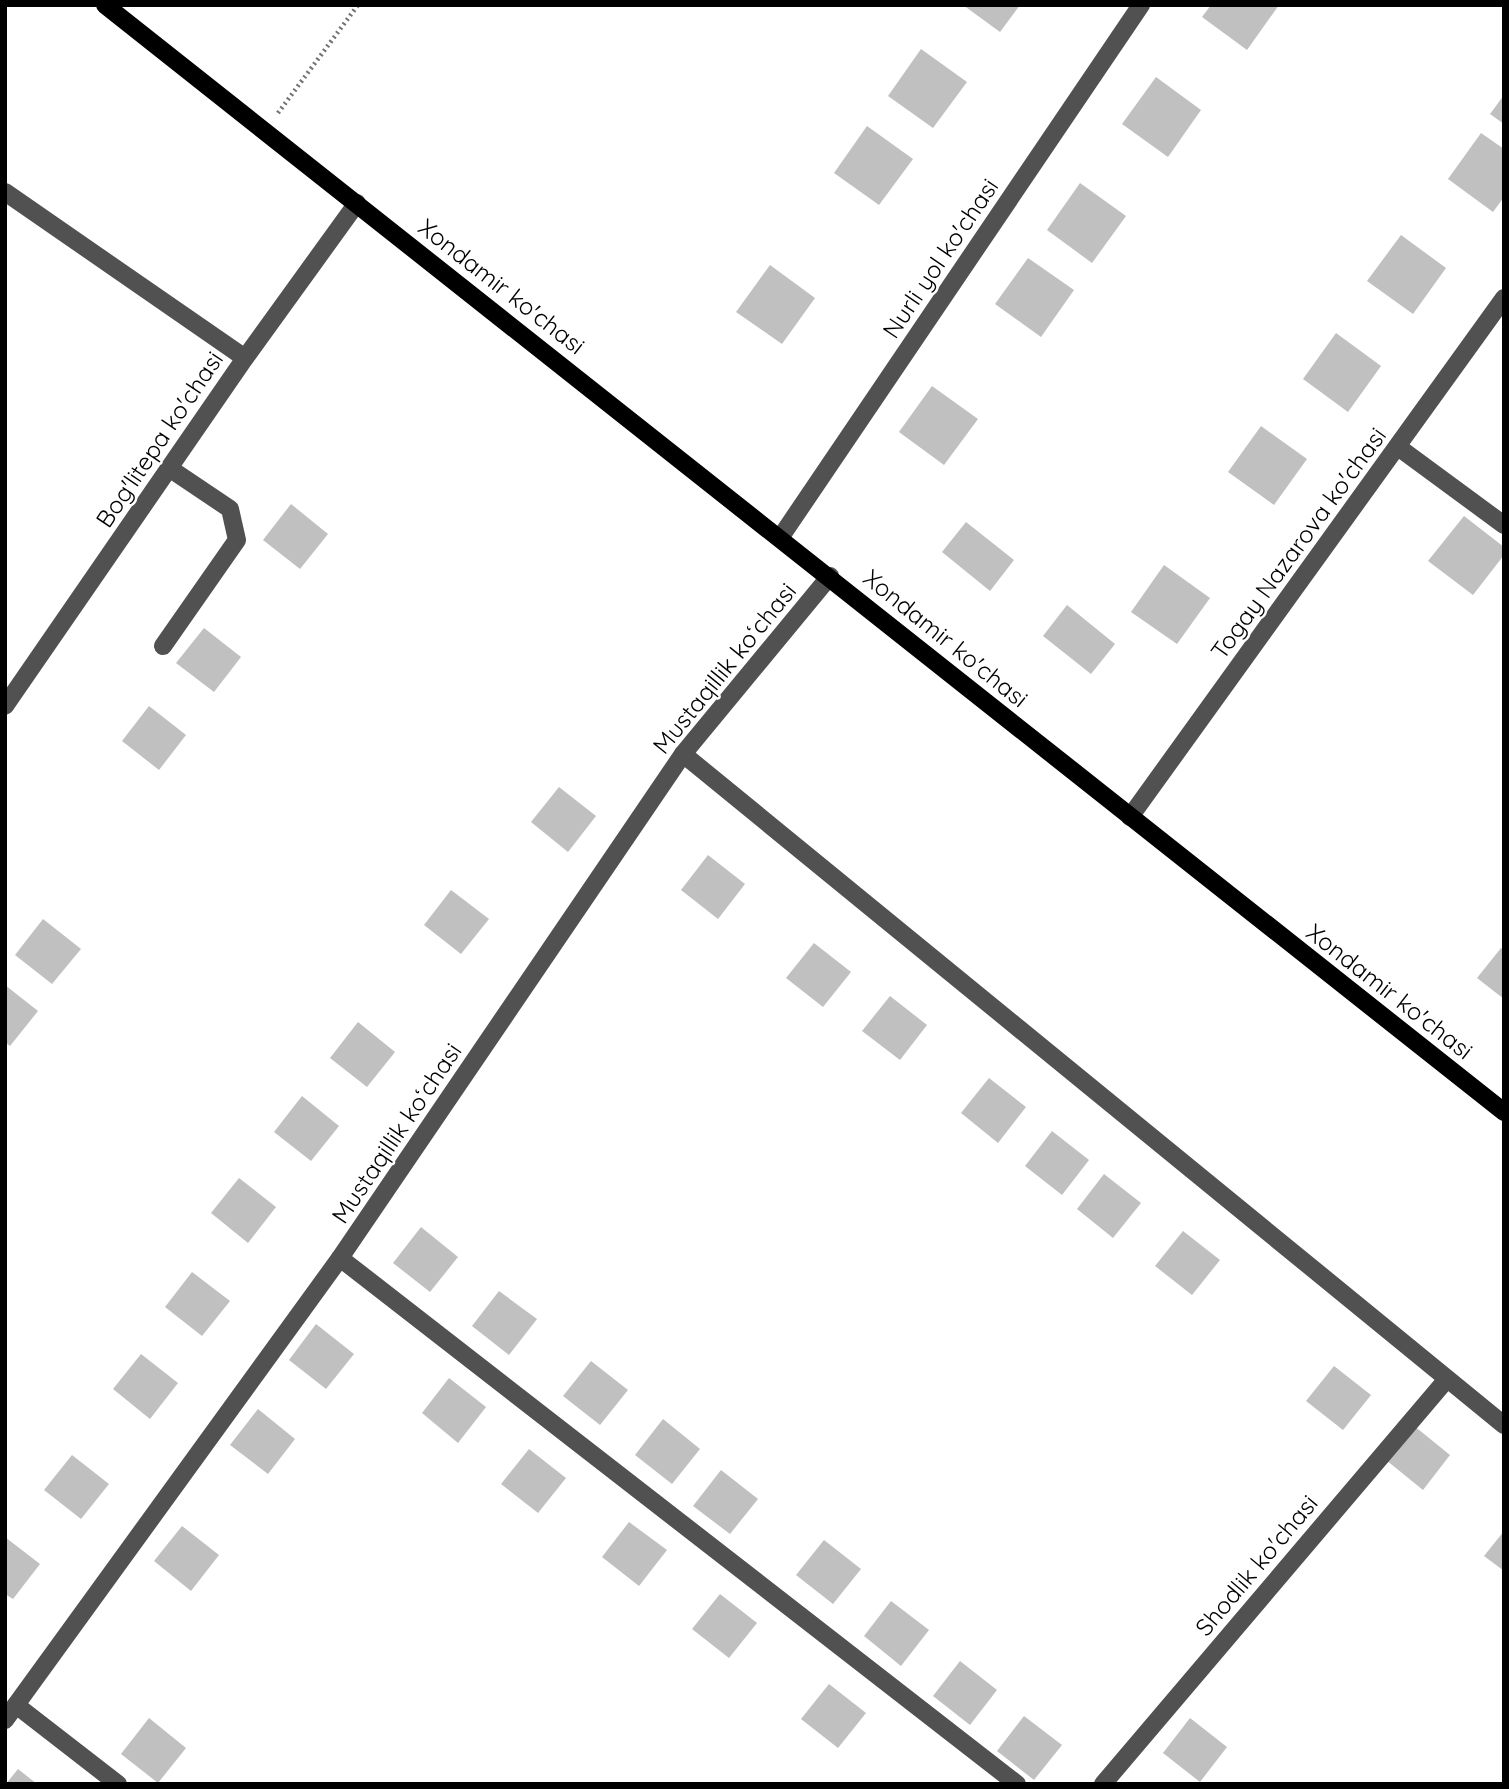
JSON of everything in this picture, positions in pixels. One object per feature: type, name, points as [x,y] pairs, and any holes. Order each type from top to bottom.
[{"type":"main road","name":"Xondamir ko'chasi","points":[[105,5],[1504,1112]]},
{"type":"street","name":"Nurli yol ko'chasi","points":[[780,538],[1141,5]]},
{"type":"street","points":[[5,192],[245,358]]},
{"type":"street","name":"Bog'litepa ko'chasi","points":[[5,706],[245,358],[357,203]]},
{"type":"street","name":"Togay Nazarova ko'chasi","points":[[1130,817],[1504,298]]},
{"type":"street","points":[[1398,447],[1504,525]]},
{"type":"street","points":[[163,646],[237,540],[230,509],[169,468]]},
{"type":"street","name":"Mustaqillik koʻchasi","points":[[10,1712],[340,1258],[683,754],[830,576]]},
{"type":"street","points":[[683,754],[1504,1425]]},
{"type":"street","points":[[340,1258],[1017,1784]]},
{"type":"street","name":"Shodlik ko'chasi","points":[[1103,1784],[1447,1379]]},
{"type":"street","points":[[10,1712],[118,1784]]},
{"type":"path","points":[[265,131],[358,5]]},
{"type":"building","points":[[963,5],[1020,5],[1000,32]]},
{"type":"building","points":[[1211,5],[1279,5],[1247,50],[1202,17]]},
{"type":"building","points":[[921,49],[967,82],[933,128],[888,96]]},
{"type":"building","points":[[1156,77],[1201,110],[1168,157],[1122,124]]},
{"type":"building","points":[[1504,95],[1504,124],[1490,114]]},
{"type":"building","points":[[867,126],[913,159],[879,205],[834,173]]},
{"type":"building","points":[[1481,133],[1504,149],[1504,197],[1493,212],[1448,179]]},
{"type":"building","points":[[1080,183],[1126,216],[1092,263],[1047,230]]},
{"type":"building","points":[[1401,235],[1446,268],[1413,314],[1367,281]]},
{"type":"building","points":[[1028,258],[1074,290],[1041,337],[995,304]]},
{"type":"building","points":[[770,265],[815,298],[782,344],[736,312]]},
{"type":"building","points":[[1336,333],[1381,366],[1348,412],[1303,379]]},
{"type":"building","points":[[932,386],[978,419],[944,465],[899,432]]},
{"type":"building","points":[[1261,426],[1307,459],[1274,505],[1228,472]]},
{"type":"building","points":[[291,504],[328,534],[300,569],[263,540]]},
{"type":"building","points":[[1464,516],[1504,547],[1504,555],[1473,595],[1428,561]]},
{"type":"building","points":[[966,522],[1014,560],[990,591],[942,552]]},
{"type":"building","points":[[1164,565],[1210,598],[1177,644],[1131,612]]},
{"type":"building","points":[[1067,605],[1115,644],[1091,674],[1043,636]]},
{"type":"building","points":[[204,628],[241,657],[214,692],[176,663]]},
{"type":"building","points":[[149,706],[186,735],[159,770],[122,741]]},
{"type":"building","points":[[559,787],[596,816],[568,852],[531,822]]},
{"type":"building","points":[[708,855],[745,884],[718,919],[681,890]]},
{"type":"building","points":[[451,890],[489,919],[461,954],[424,925]]},
{"type":"building","points":[[43,919],[81,949],[52,984],[15,955]]},
{"type":"building","points":[[814,943],[851,972],[823,1007],[786,978]]},
{"type":"building","points":[[1501,948],[1504,950],[1504,999],[1477,978]]},
{"type":"building","points":[[5,985],[38,1011],[10,1046],[5,1042]]},
{"type":"building","points":[[890,996],[927,1025],[900,1060],[862,1031]]},
{"type":"building","points":[[358,1022],[395,1052],[367,1087],[330,1058]]},
{"type":"building","points":[[989,1078],[1026,1107],[998,1143],[961,1113]]},
{"type":"building","points":[[302,1096],[339,1126],[311,1161],[274,1132]]},
{"type":"building","points":[[1052,1131],[1089,1160],[1062,1195],[1025,1166]]},
{"type":"building","points":[[1104,1174],[1141,1203],[1113,1238],[1077,1209]]},
{"type":"building","points":[[239,1178],[276,1207],[248,1243],[211,1213]]},
{"type":"building","points":[[421,1227],[458,1257],[430,1292],[393,1263]]},
{"type":"building","points":[[1183,1231],[1220,1260],[1192,1295],[1155,1266]]},
{"type":"building","points":[[192,1272],[230,1301],[202,1336],[165,1307]]},
{"type":"building","points":[[499,1291],[537,1319],[509,1355],[472,1326]]},
{"type":"building","points":[[316,1324],[354,1354],[326,1389],[289,1360]]},
{"type":"building","points":[[141,1354],[178,1383],[150,1419],[113,1389]]},
{"type":"building","points":[[591,1361],[628,1390],[600,1425],[563,1396]]},
{"type":"building","points":[[1334,1366],[1371,1395],[1343,1430],[1306,1401]]},
{"type":"building","points":[[449,1378],[486,1407],[458,1443],[422,1413]]},
{"type":"building","points":[[258,1409],[295,1439],[268,1474],[230,1445]]},
{"type":"building","points":[[663,1419],[700,1449],[672,1484],[635,1455]]},
{"type":"building","points":[[1413,1425],[1450,1455],[1423,1490],[1386,1460]]},
{"type":"building","points":[[529,1449],[566,1478],[538,1513],[501,1484]]},
{"type":"building","points":[[72,1455],[109,1484],[81,1519],[44,1490]]},
{"type":"building","points":[[721,1470],[758,1499],[730,1534],[693,1506]]},
{"type":"building","points":[[629,1522],[667,1550],[639,1586],[602,1557]]},
{"type":"building","points":[[182,1526],[219,1555],[191,1591],[154,1561]]},
{"type":"building","points":[[1504,1531],[1504,1571],[1484,1556]]},
{"type":"building","points":[[5,1537],[40,1564],[13,1599],[5,1594]]},
{"type":"building","points":[[824,1540],[861,1569],[833,1604],[796,1575]]},
{"type":"building","points":[[720,1594],[757,1623],[729,1658],[692,1629]]},
{"type":"building","points":[[891,1601],[929,1630],[901,1666],[864,1636]]},
{"type":"building","points":[[960,1661],[997,1690],[970,1725],[933,1696]]},
{"type":"building","points":[[829,1684],[866,1713],[838,1748],[801,1719]]},
{"type":"building","points":[[1024,1716],[1062,1745],[1034,1780],[997,1751]]},
{"type":"building","points":[[149,1718],[186,1748],[158,1783],[121,1754]]},
{"type":"building","points":[[1190,1718],[1227,1747],[1200,1782],[1163,1753]]},
{"type":"building","points":[[18,1769],[37,1784],[6,1784]]}]
